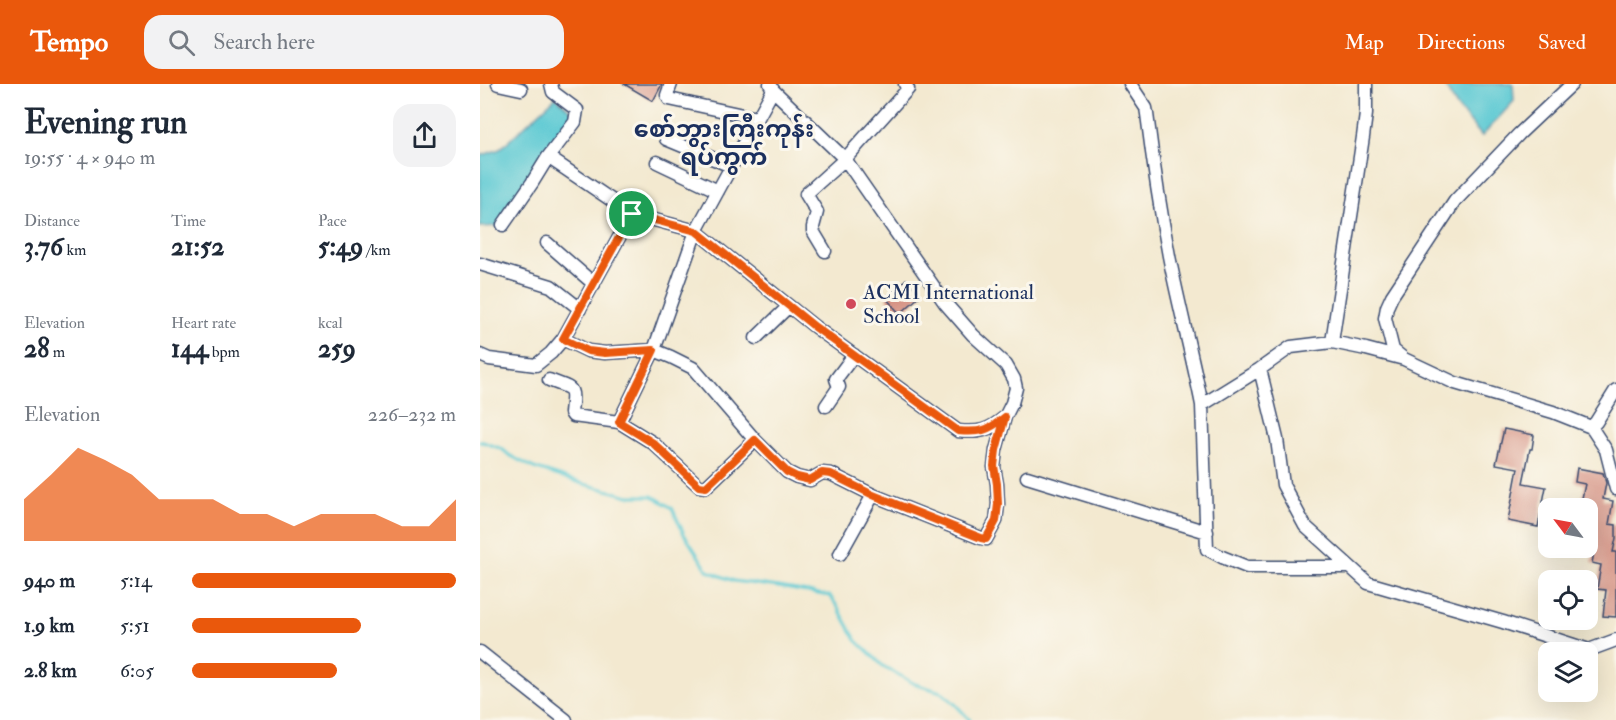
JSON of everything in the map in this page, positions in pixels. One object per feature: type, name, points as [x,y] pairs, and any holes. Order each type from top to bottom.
[{"type":"street","points":[[498,84],[521,89]]},
{"type":"street","points":[[503,225],[548,157],[575,123],[577,110],[553,92],[551,84]]},
{"type":"street","points":[[671,84],[667,95],[669,99],[757,118]]},
{"type":"street","points":[[825,251],[813,231],[817,212],[806,194],[845,159],[908,89],[905,84]]},
{"type":"street","points":[[1130,84],[1146,108],[1157,193],[1202,405],[1207,549],[1246,567],[1350,567]]},
{"type":"street","points":[[1332,342],[1363,137],[1366,84]]},
{"type":"street","points":[[1404,359],[1393,350],[1385,318],[1392,296],[1455,201],[1519,134],[1572,84]]},
{"type":"street","points":[[563,339],[588,351],[605,353],[654,350],[671,357],[693,368],[755,440],[787,472],[810,480],[822,473],[831,474],[873,495],[986,539],[996,521],[998,504],[994,466],[996,450],[1016,388],[1014,379],[1006,366],[973,335],[945,303],[845,159],[771,87],[757,118],[696,231],[654,350],[619,422]]},
{"type":"street","points":[[666,139],[731,166]]},
{"type":"street","points":[[548,157],[632,214],[696,231],[815,327],[958,431],[973,432],[992,428],[1005,417]]},
{"type":"street","points":[[657,162],[718,191]]},
{"type":"street","points":[[480,355],[489,359],[537,365],[552,353],[563,339],[632,214]]},
{"type":"street","points":[[548,243],[594,284]]},
{"type":"street","points":[[480,264],[551,286],[580,309]]},
{"type":"street","points":[[756,338],[789,306]]},
{"type":"street","points":[[1202,405],[1291,347],[1332,342],[1404,359],[1455,383],[1553,412],[1591,427],[1606,450],[1616,489]]},
{"type":"street","points":[[826,406],[839,387],[836,379],[854,355]]},
{"type":"street","points":[[1260,369],[1277,439],[1283,486],[1305,526],[1368,583],[1503,622],[1589,650],[1616,640]]},
{"type":"street","points":[[549,380],[571,389],[574,393],[571,413],[573,416],[619,422],[653,443],[699,486],[706,487],[755,440]]},
{"type":"street","points":[[1591,427],[1616,390]]},
{"type":"street","points":[[1027,477],[1207,532]]},
{"type":"street","points":[[840,554],[873,495]]},
{"type":"street","points":[[480,652],[567,720]]},
{"type":"water","points":[[1446,84],[1513,84],[1514,101],[1482,136],[1458,108],[1445,87]]},
{"type":"water","points":[[556,97],[575,115],[500,226],[480,227],[480,156],[500,149]]},
{"type":"building","points":[[624,84],[662,84],[653,101]]},
{"type":"building","points":[[906,279],[921,295],[900,314],[886,298]]},
{"type":"building","points":[[1504,429],[1534,435],[1523,483],[1546,487],[1544,498],[1538,498],[1538,527],[1508,521],[1518,468],[1496,464]]},
{"type":"building","points":[[1577,468],[1603,473],[1606,483],[1603,499],[1613,501],[1609,524],[1616,525],[1613,552],[1616,552],[1616,617],[1603,616],[1606,590],[1598,589],[1601,565],[1592,563],[1593,558],[1598,558],[1598,498],[1582,498],[1585,484],[1575,482]]},
{"type":"waterway","points":[[480,442],[502,449],[534,468],[584,484],[629,496],[653,496],[672,508],[684,534],[708,571],[734,581],[830,596],[856,640],[883,666],[915,684],[941,692],[970,720]]},
{"type":"place","name":"ACMI International School","points":[[851,304]]},
{"type":"district","name":"စော်ဘွားကြီးကုန်း ရပ်ကွက်","points":[[724,143]]},
{"type":"route","points":[[632,214],[696,231],[815,327],[958,431],[973,432],[992,428],[1005,417],[994,466],[998,504],[996,521],[986,539],[873,495],[831,474],[822,473],[810,480],[797,477],[787,472],[755,440],[706,487],[699,486],[653,443],[619,422],[654,350],[605,353],[588,351],[563,339],[632,214]]}]
